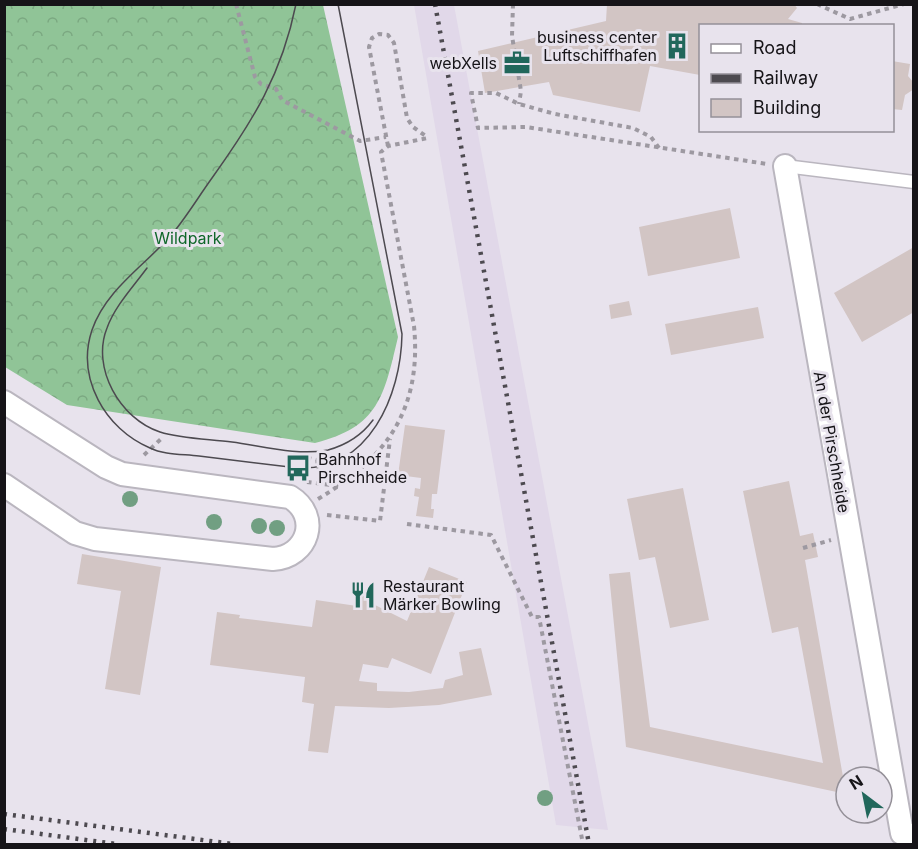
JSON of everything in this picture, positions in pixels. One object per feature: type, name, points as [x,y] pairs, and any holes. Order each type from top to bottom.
[{"type":"street","name":"An der Pirschheide","points":[[785,166],[830,435],[868,632],[902,833],[914,836]]},
{"type":"street","points":[[4,402],[113,471],[131,476],[285,495],[304,511],[308,531],[303,544],[290,555],[273,559],[94,539],[75,533],[4,485]]},
{"type":"lane","points":[[785,166],[914,182]]},
{"type":"path","points":[[236,4],[253,71],[261,84],[276,89],[282,100],[360,141],[386,137]]},
{"type":"path","points":[[513,4],[512,36],[521,91],[519,104]]},
{"type":"path","points":[[817,4],[850,19],[904,4]]},
{"type":"path","points":[[304,511],[362,469],[390,438],[407,404],[416,366],[414,326],[378,152],[388,146],[428,138],[417,132],[407,118],[394,43],[388,35],[379,34],[372,38],[369,47],[388,146]]},
{"type":"path","points":[[659,148],[651,137],[633,128],[555,114],[519,104],[496,93],[471,93],[478,128],[526,127],[659,148],[785,166]]},
{"type":"path","points":[[304,511],[380,521],[390,438]]},
{"type":"path","points":[[298,456],[317,460],[322,484]]},
{"type":"path","points":[[407,524],[491,535],[532,617],[540,617],[584,844]]},
{"type":"path","points":[[803,548],[828,541]]},
{"type":"shaded area","points":[[414,5],[454,5],[608,830],[556,825]]},
{"type":"green space","name":"Wildpark","points":[[4,5],[323,5],[398,337],[382,392],[366,418],[353,428],[315,443],[67,405],[5,367]]},
{"type":"building","points":[[607,4],[794,4],[797,8],[788,19],[802,24],[699,24],[699,75],[650,66],[640,112],[553,95],[549,82],[485,93],[478,51],[606,21]]},
{"type":"building","points":[[894,61],[910,64],[908,76],[914,83],[914,89],[905,95],[902,110],[894,109]]},
{"type":"building","points":[[730,208],[740,258],[648,276],[639,227]]},
{"type":"building","points":[[914,247],[914,312],[862,342],[834,293]]},
{"type":"building","points":[[629,301],[632,315],[611,319],[609,305]]},
{"type":"building","points":[[758,307],[764,338],[671,355],[665,324]]},
{"type":"building","points":[[405,425],[445,430],[437,494],[432,494],[433,518],[416,516],[419,497],[414,496],[415,488],[420,489],[421,478],[398,475]]},
{"type":"building","points":[[789,481],[800,536],[813,533],[818,557],[805,560],[841,765],[834,765],[834,791],[626,747],[609,574],[630,572],[650,727],[823,763],[798,627],[772,633],[743,491]]},
{"type":"building","points":[[683,488],[709,620],[670,628],[655,557],[639,560],[627,499]]},
{"type":"building","points":[[82,554],[161,567],[140,695],[105,689],[121,591],[77,584]]},
{"type":"building","points":[[429,567],[467,582],[431,674],[392,658],[388,668],[363,664],[359,681],[377,683],[377,691],[409,692],[443,688],[445,680],[463,675],[459,652],[481,648],[492,695],[439,705],[389,708],[335,706],[328,753],[308,751],[314,704],[302,702],[305,677],[210,665],[217,612],[240,615],[239,618],[312,627],[316,600],[357,606],[357,595],[369,594],[371,603],[407,621]]},
{"type":"tram line","points":[[296,4],[283,53],[274,75],[240,137],[178,226],[107,302],[92,330],[88,348],[88,366],[91,383],[98,400],[120,428],[134,439],[161,452],[298,468],[323,466],[344,457],[362,443],[376,425],[387,404],[395,382],[402,334],[338,4]]},
{"type":"tram line","points":[[147,268],[115,312],[103,343],[106,375],[112,390],[121,404],[146,425],[160,432],[177,436],[280,450],[316,452],[328,450],[353,439],[373,420]]},
{"type":"railway","points":[[435,4],[589,844]]},
{"type":"railway","points":[[4,814],[233,844]]},
{"type":"railway","points":[[4,829],[116,844]]},
{"type":"place","name":"business center Luftschiffhafen","points":[[677,46]]},
{"type":"place","name":"webXells","points":[[517,63]]},
{"type":"place","name":"Bahnhof Pirschheide","points":[[298,468]]},
{"type":"place","name":"Restaurant Märker Bowling","points":[[363,595]]}]
